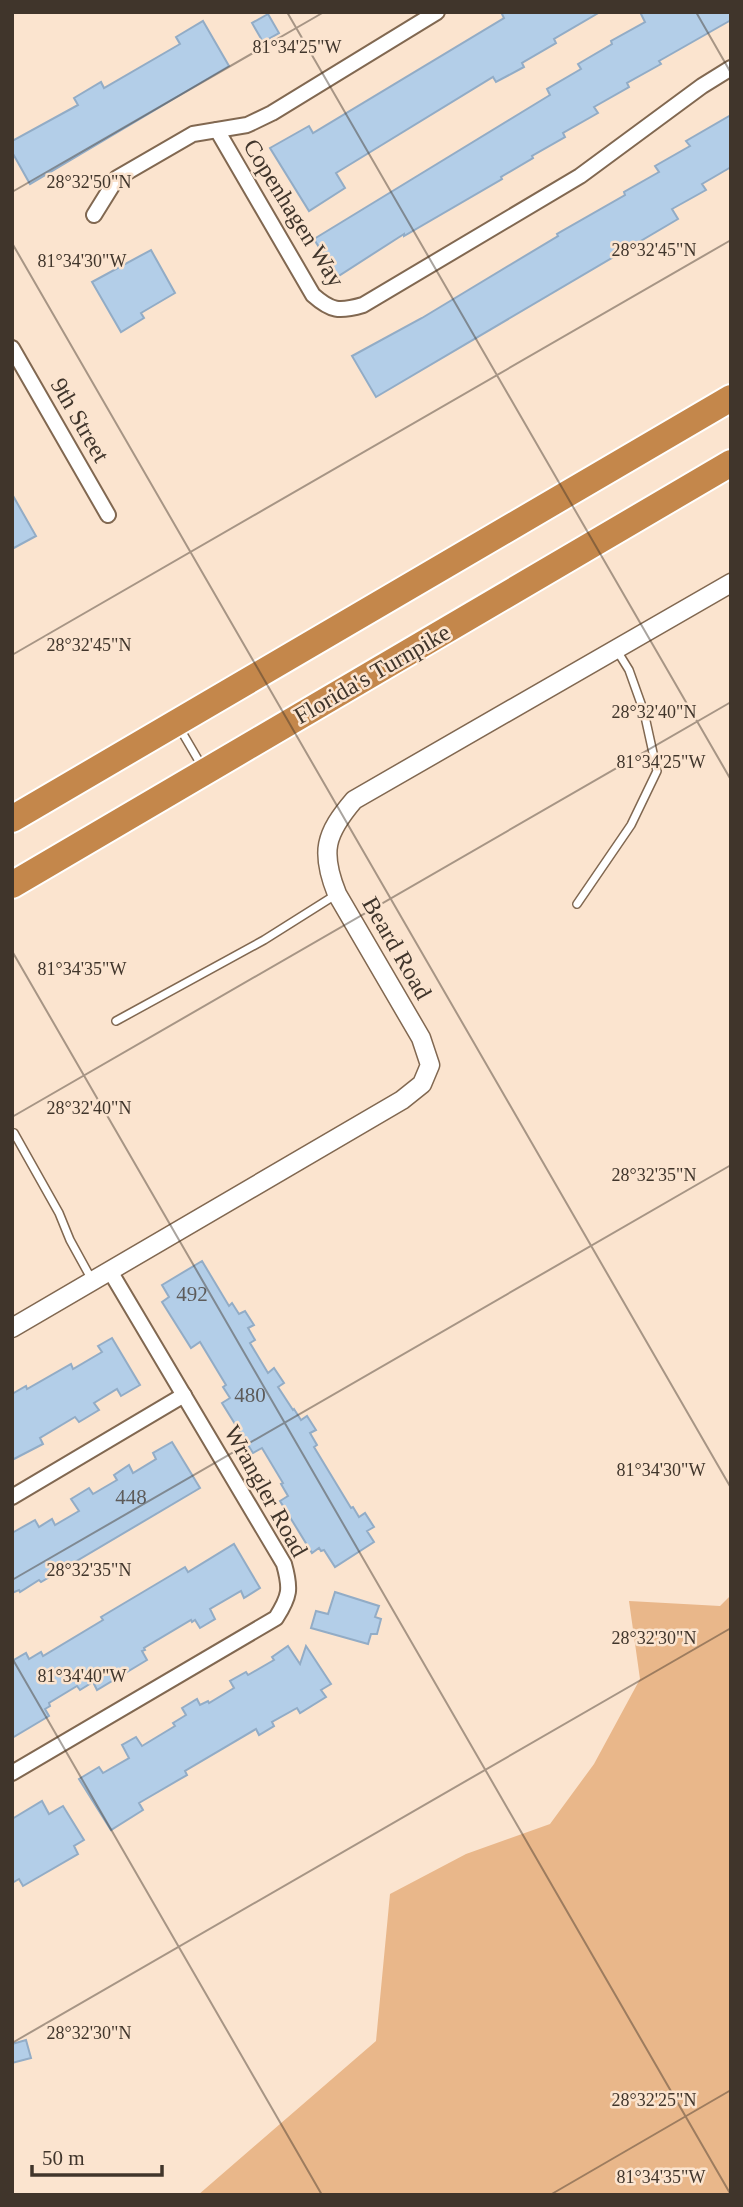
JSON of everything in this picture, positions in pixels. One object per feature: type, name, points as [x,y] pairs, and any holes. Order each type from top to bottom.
[{"type":"highway","points":[[12,819],[731,398]]},
{"type":"highway","name":"Florida's Turnpike","points":[[12,885],[731,463]]},
{"type":"street","name":"Copenhagen Way","points":[[438,12],[272,113],[247,125],[217,130],[313,295],[326,306],[343,311],[363,305],[580,176],[702,86],[731,68]]},
{"type":"street","points":[[94,215],[117,178],[193,134],[217,130]]},
{"type":"street","name":"9th Street","points":[[12,348],[108,515]]},
{"type":"street","name":"Beard Road","points":[[12,1328],[402,1100],[422,1084],[430,1065],[421,1038],[337,894],[327,869],[327,844],[341,816],[354,800],[731,583]]},
{"type":"street","name":"Wrangler Road","points":[[12,1773],[276,1618],[287,1600],[290,1584],[284,1564],[110,1271]]},
{"type":"street","points":[[12,1497],[184,1395]]},
{"type":"lane","points":[[577,904],[631,825],[657,771],[644,712],[629,670],[616,649]]},
{"type":"lane","points":[[177,723],[206,772]]},
{"type":"lane","points":[[117,1021],[264,940],[337,894]]},
{"type":"lane","points":[[14,1133],[59,1213],[92,1281]]},
{"type":"shaded area","points":[[731,1595],[731,2195],[198,2195],[376,2041],[390,1894],[466,1854],[550,1824],[594,1764],[640,1679],[629,1601],[720,1606]]},
{"type":"building","points":[[501,12],[600,12],[554,39],[556,43],[522,63],[524,67],[496,82],[493,77],[336,173],[345,188],[309,211],[270,148],[309,126],[313,133],[504,18]]},
{"type":"building","points":[[640,12],[731,12],[731,20],[659,61],[661,64],[627,83],[629,87],[594,107],[598,113],[563,133],[565,137],[532,156],[533,158],[501,177],[502,179],[404,234],[337,277],[314,239],[550,95],[547,89],[581,69],[578,64],[645,22]]},
{"type":"building","points":[[268,14],[279,33],[263,42],[252,23]]},
{"type":"building","points":[[203,21],[229,66],[30,184],[12,152],[12,141],[78,105],[74,98],[101,82],[104,88],[180,44],[176,37]]},
{"type":"building","points":[[731,115],[731,167],[702,184],[706,190],[672,209],[678,219],[376,397],[352,356],[422,318],[625,195],[624,192],[659,172],[655,166],[690,146],[686,141]]},
{"type":"building","points":[[151,250],[175,293],[141,313],[144,318],[121,332],[92,282]]},
{"type":"building","points":[[12,494],[36,536],[12,549]]},
{"type":"building","points":[[202,1261],[229,1306],[232,1303],[239,1314],[245,1311],[254,1325],[248,1328],[255,1340],[250,1343],[268,1373],[274,1368],[284,1383],[278,1387],[293,1410],[301,1420],[307,1416],[316,1430],[310,1433],[317,1445],[314,1447],[351,1508],[353,1507],[359,1517],[365,1513],[374,1527],[367,1531],[374,1542],[335,1567],[324,1550],[319,1548],[312,1553],[280,1501],[288,1496],[262,1448],[253,1453],[222,1403],[230,1398],[223,1387],[226,1385],[200,1342],[191,1348],[162,1302],[169,1297],[162,1285]]},
{"type":"building","points":[[112,1338],[140,1385],[121,1396],[117,1389],[94,1403],[99,1410],[79,1422],[75,1417],[40,1438],[43,1444],[12,1460],[12,1394],[26,1386],[27,1389],[71,1364],[73,1369],[102,1352],[98,1346]]},
{"type":"building","points":[[172,1442],[200,1488],[41,1582],[39,1580],[20,1592],[19,1590],[12,1593],[12,1533],[35,1520],[39,1527],[52,1519],[55,1525],[79,1511],[71,1499],[89,1488],[93,1494],[117,1480],[114,1475],[129,1465],[133,1473],[156,1459],[153,1453]]},
{"type":"building","points":[[234,1544],[260,1588],[244,1598],[241,1591],[210,1609],[215,1619],[200,1628],[195,1620],[191,1620],[144,1648],[142,1651],[147,1660],[97,1690],[93,1682],[80,1690],[77,1686],[49,1703],[50,1706],[45,1709],[49,1716],[12,1738],[12,1661],[26,1653],[29,1659],[41,1652],[43,1656],[103,1620],[101,1617],[185,1567],[188,1572]]},
{"type":"building","points":[[335,1592],[379,1606],[375,1617],[381,1619],[377,1634],[371,1634],[368,1644],[311,1628],[316,1611],[328,1614]]},
{"type":"building","points":[[288,1646],[300,1664],[306,1646],[331,1684],[321,1690],[326,1697],[300,1713],[297,1708],[272,1722],[274,1726],[259,1735],[256,1729],[185,1771],[187,1775],[139,1803],[143,1810],[111,1830],[79,1779],[99,1767],[103,1773],[129,1758],[122,1745],[136,1737],[142,1746],[175,1726],[173,1723],[186,1715],[182,1708],[197,1699],[200,1705],[208,1701],[209,1703],[234,1688],[230,1681],[246,1672],[248,1675],[274,1660],[272,1657]]},
{"type":"building","points":[[42,1801],[49,1814],[63,1806],[84,1840],[74,1846],[78,1854],[23,1886],[19,1879],[12,1883],[12,1819]]},
{"type":"building","points":[[26,2040],[31,2058],[12,2063],[12,2044]]}]
